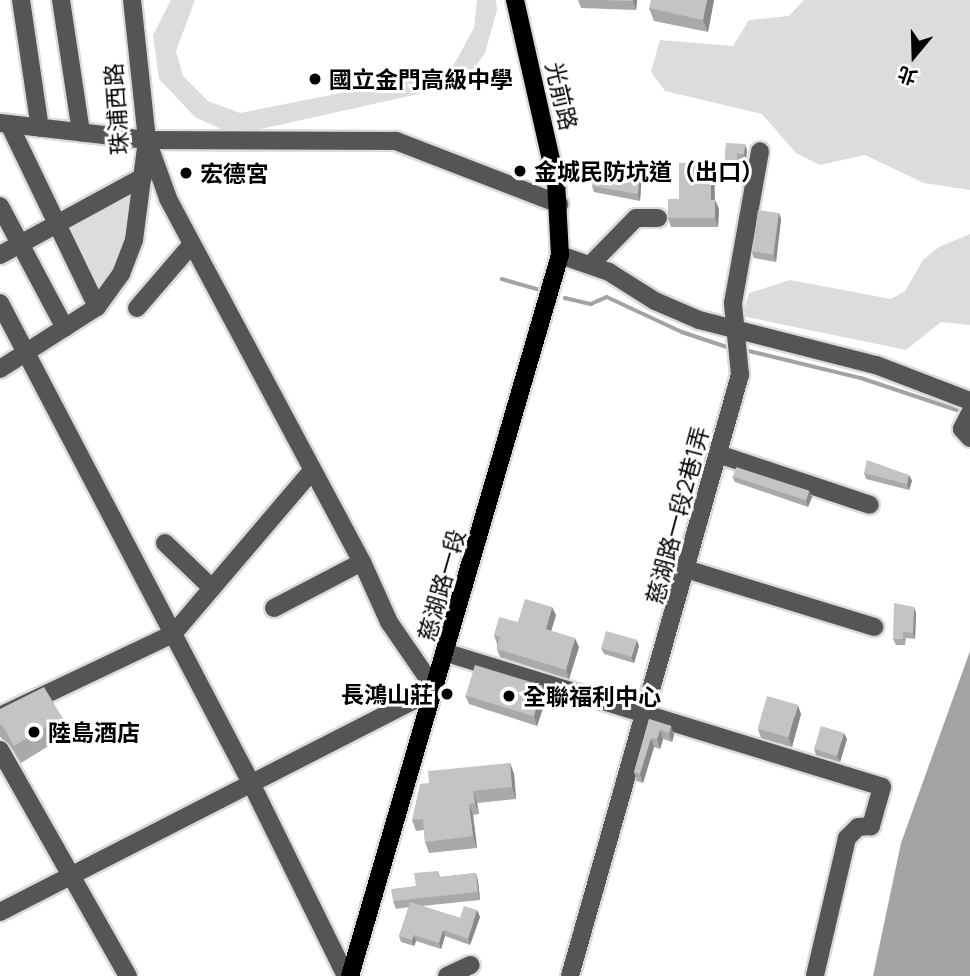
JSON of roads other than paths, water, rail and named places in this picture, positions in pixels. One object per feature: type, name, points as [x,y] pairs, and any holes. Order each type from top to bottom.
[{"type":"main road","name":"光前路","points":[[515,0],[559,204]]},
{"type":"main road","name":"慈湖路一段","points":[[348,976],[447,653],[560,255],[559,204]]},
{"type":"street","points":[[21,0],[40,128]]},
{"type":"street","points":[[61,0],[81,132]]},
{"type":"street","name":"珠浦西路","points":[[0,255],[143,177],[147,140],[132,0]]},
{"type":"street","points":[[4,124],[147,140],[396,141],[559,204]]},
{"type":"street","points":[[4,124],[58,224],[97,307]]},
{"type":"street","points":[[0,912],[435,688],[389,622],[362,562],[311,471],[168,198],[147,140]]},
{"type":"street","name":"慈湖路一段2巷1弄","points":[[570,976],[689,570],[740,375],[733,303],[760,151]]},
{"type":"street","points":[[0,369],[97,307],[121,274],[134,240],[143,177]]},
{"type":"street","points":[[0,206],[65,328]]},
{"type":"street","points":[[591,264],[636,218],[658,218]]},
{"type":"street","points":[[137,308],[192,244]]},
{"type":"street","points":[[560,255],[591,264],[668,307],[737,340],[876,365],[970,401]]},
{"type":"street","points":[[0,303],[28,352],[251,783],[348,976]]},
{"type":"street","points":[[718,453],[870,505]]},
{"type":"street","points":[[0,716],[173,634],[311,471]]},
{"type":"street","points":[[165,544],[212,588]]},
{"type":"street","points":[[274,608],[362,562]]},
{"type":"street","points":[[689,570],[874,627]]},
{"type":"street","points":[[447,653],[882,787],[871,827],[858,827],[847,838],[816,976]]},
{"type":"street","points":[[0,750],[128,976]]},
{"type":"street","points":[[447,976],[471,965]]},
{"type":"waterway","points":[[502,279],[540,290]]},
{"type":"waterway","points":[[565,298],[591,304],[607,297],[682,332],[730,348]]},
{"type":"waterway","points":[[745,350],[861,378],[963,412]]},
{"type":"place","name":"國立金門高級中學","points":[[315,79]]},
{"type":"place","name":"金城民防坑道（出口）","points":[[520,171]]},
{"type":"place","name":"宏德宮","points":[[186,173]]},
{"type":"place","name":"長鴻山莊","points":[[447,694]]},
{"type":"place","name":"全聯福利中心","points":[[509,696]]},
{"type":"place","name":"陸島酒店","points":[[34,732]]}]
